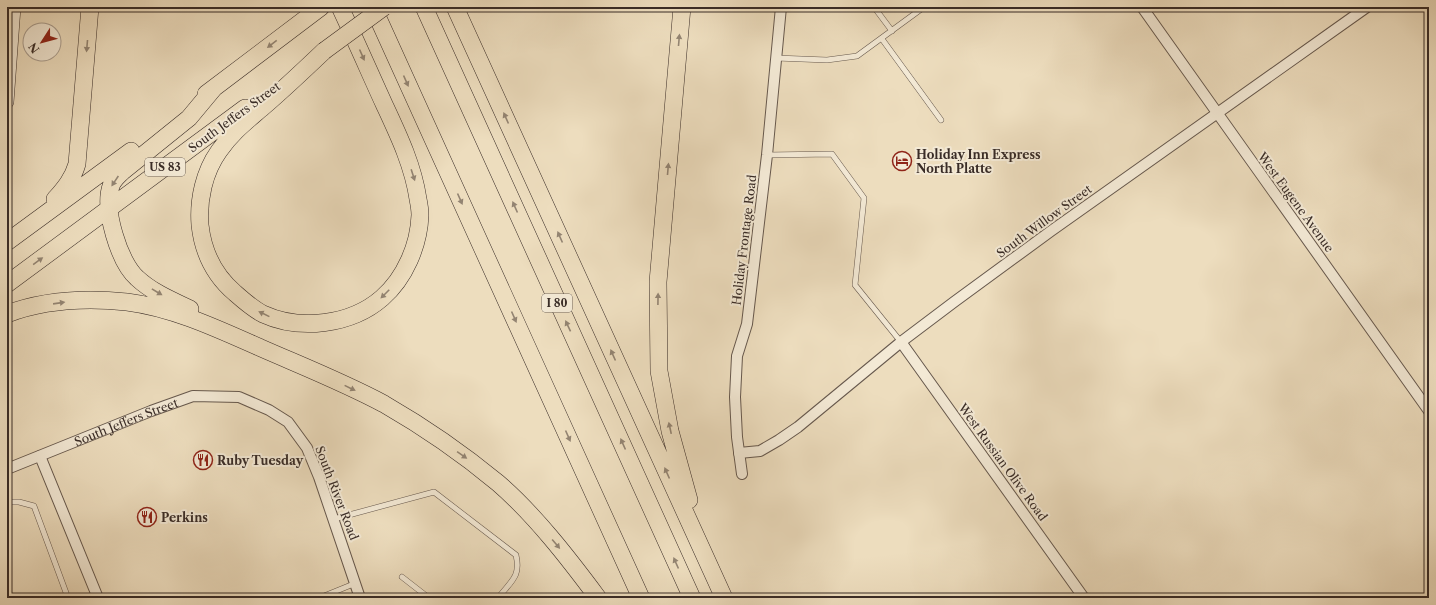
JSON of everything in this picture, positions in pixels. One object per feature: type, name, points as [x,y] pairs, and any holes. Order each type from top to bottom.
[{"type":"highway","points":[[26,229],[67,185],[72,178],[77,164],[90,7]]},
{"type":"highway","name":"US 83","points":[[7,242],[321,7]]},
{"type":"highway","points":[[324,51],[264,106],[237,128],[218,151],[208,171],[201,194],[199,212],[202,242],[217,273],[229,288],[245,302],[263,314],[296,324],[332,321],[350,316],[367,308],[382,298],[395,284],[403,271],[412,253],[418,235],[420,213],[416,186],[407,158],[340,7]]},
{"type":"highway","points":[[373,7],[641,598]]},
{"type":"highway","name":"South Jeffers Street","points":[[7,284],[384,7]]},
{"type":"highway","name":"I 80","points":[[424,7],[692,598]]},
{"type":"highway","points":[[455,7],[724,598]]},
{"type":"highway","points":[[682,7],[658,282],[659,371],[670,431],[682,476],[694,516],[724,598]]},
{"type":"highway","points":[[214,88],[189,118],[114,180],[109,195],[110,209],[120,252],[131,272],[146,286],[172,301],[256,338],[315,371]]},
{"type":"highway","points":[[7,314],[26,308],[73,301],[100,300],[128,302],[183,315],[315,371],[384,404],[437,438],[500,485],[544,530],[577,569],[598,598]]},
{"type":"street","points":[[7,102],[14,7]]},
{"type":"street","name":"Holiday Frontage Road","points":[[742,474],[735,397],[737,356],[747,324],[767,155],[781,7]]},
{"type":"street","name":"West Eugene Avenue","points":[[1142,7],[1429,411]]},
{"type":"street","name":"South Willow Street","points":[[739,454],[760,450],[779,440],[798,427],[901,342],[1051,231],[1367,7]]},
{"type":"street","name":"West Russian Olive Road","points":[[901,342],[1084,598]]},
{"type":"street","name":"South Jeffers Street","points":[[7,469],[151,411],[193,396],[239,397],[270,410]]},
{"type":"street","name":"South River Road","points":[[270,410],[288,422],[307,448],[320,477],[360,598]]},
{"type":"street","points":[[40,456],[98,598]]},
{"type":"lane","points":[[874,7],[892,31]]},
{"type":"lane","points":[[776,58],[827,60],[856,56],[882,39],[924,7]]},
{"type":"lane","points":[[882,39],[941,120]]},
{"type":"lane","points":[[767,155],[832,154],[864,198],[855,285],[901,342]]},
{"type":"lane","points":[[334,519],[434,492],[516,555],[518,564],[517,573],[498,598]]},
{"type":"lane","points":[[7,499],[8,502],[19,502],[34,506],[68,598]]},
{"type":"lane","points":[[402,576],[429,598]]},
{"type":"lane","points":[[319,598],[356,583]]},
{"type":"place","name":"Holiday Inn Express North Platte","points":[[902,161]]},
{"type":"place","name":"Ruby Tuesday","points":[[203,460]]},
{"type":"place","name":"Perkins","points":[[147,517]]}]
